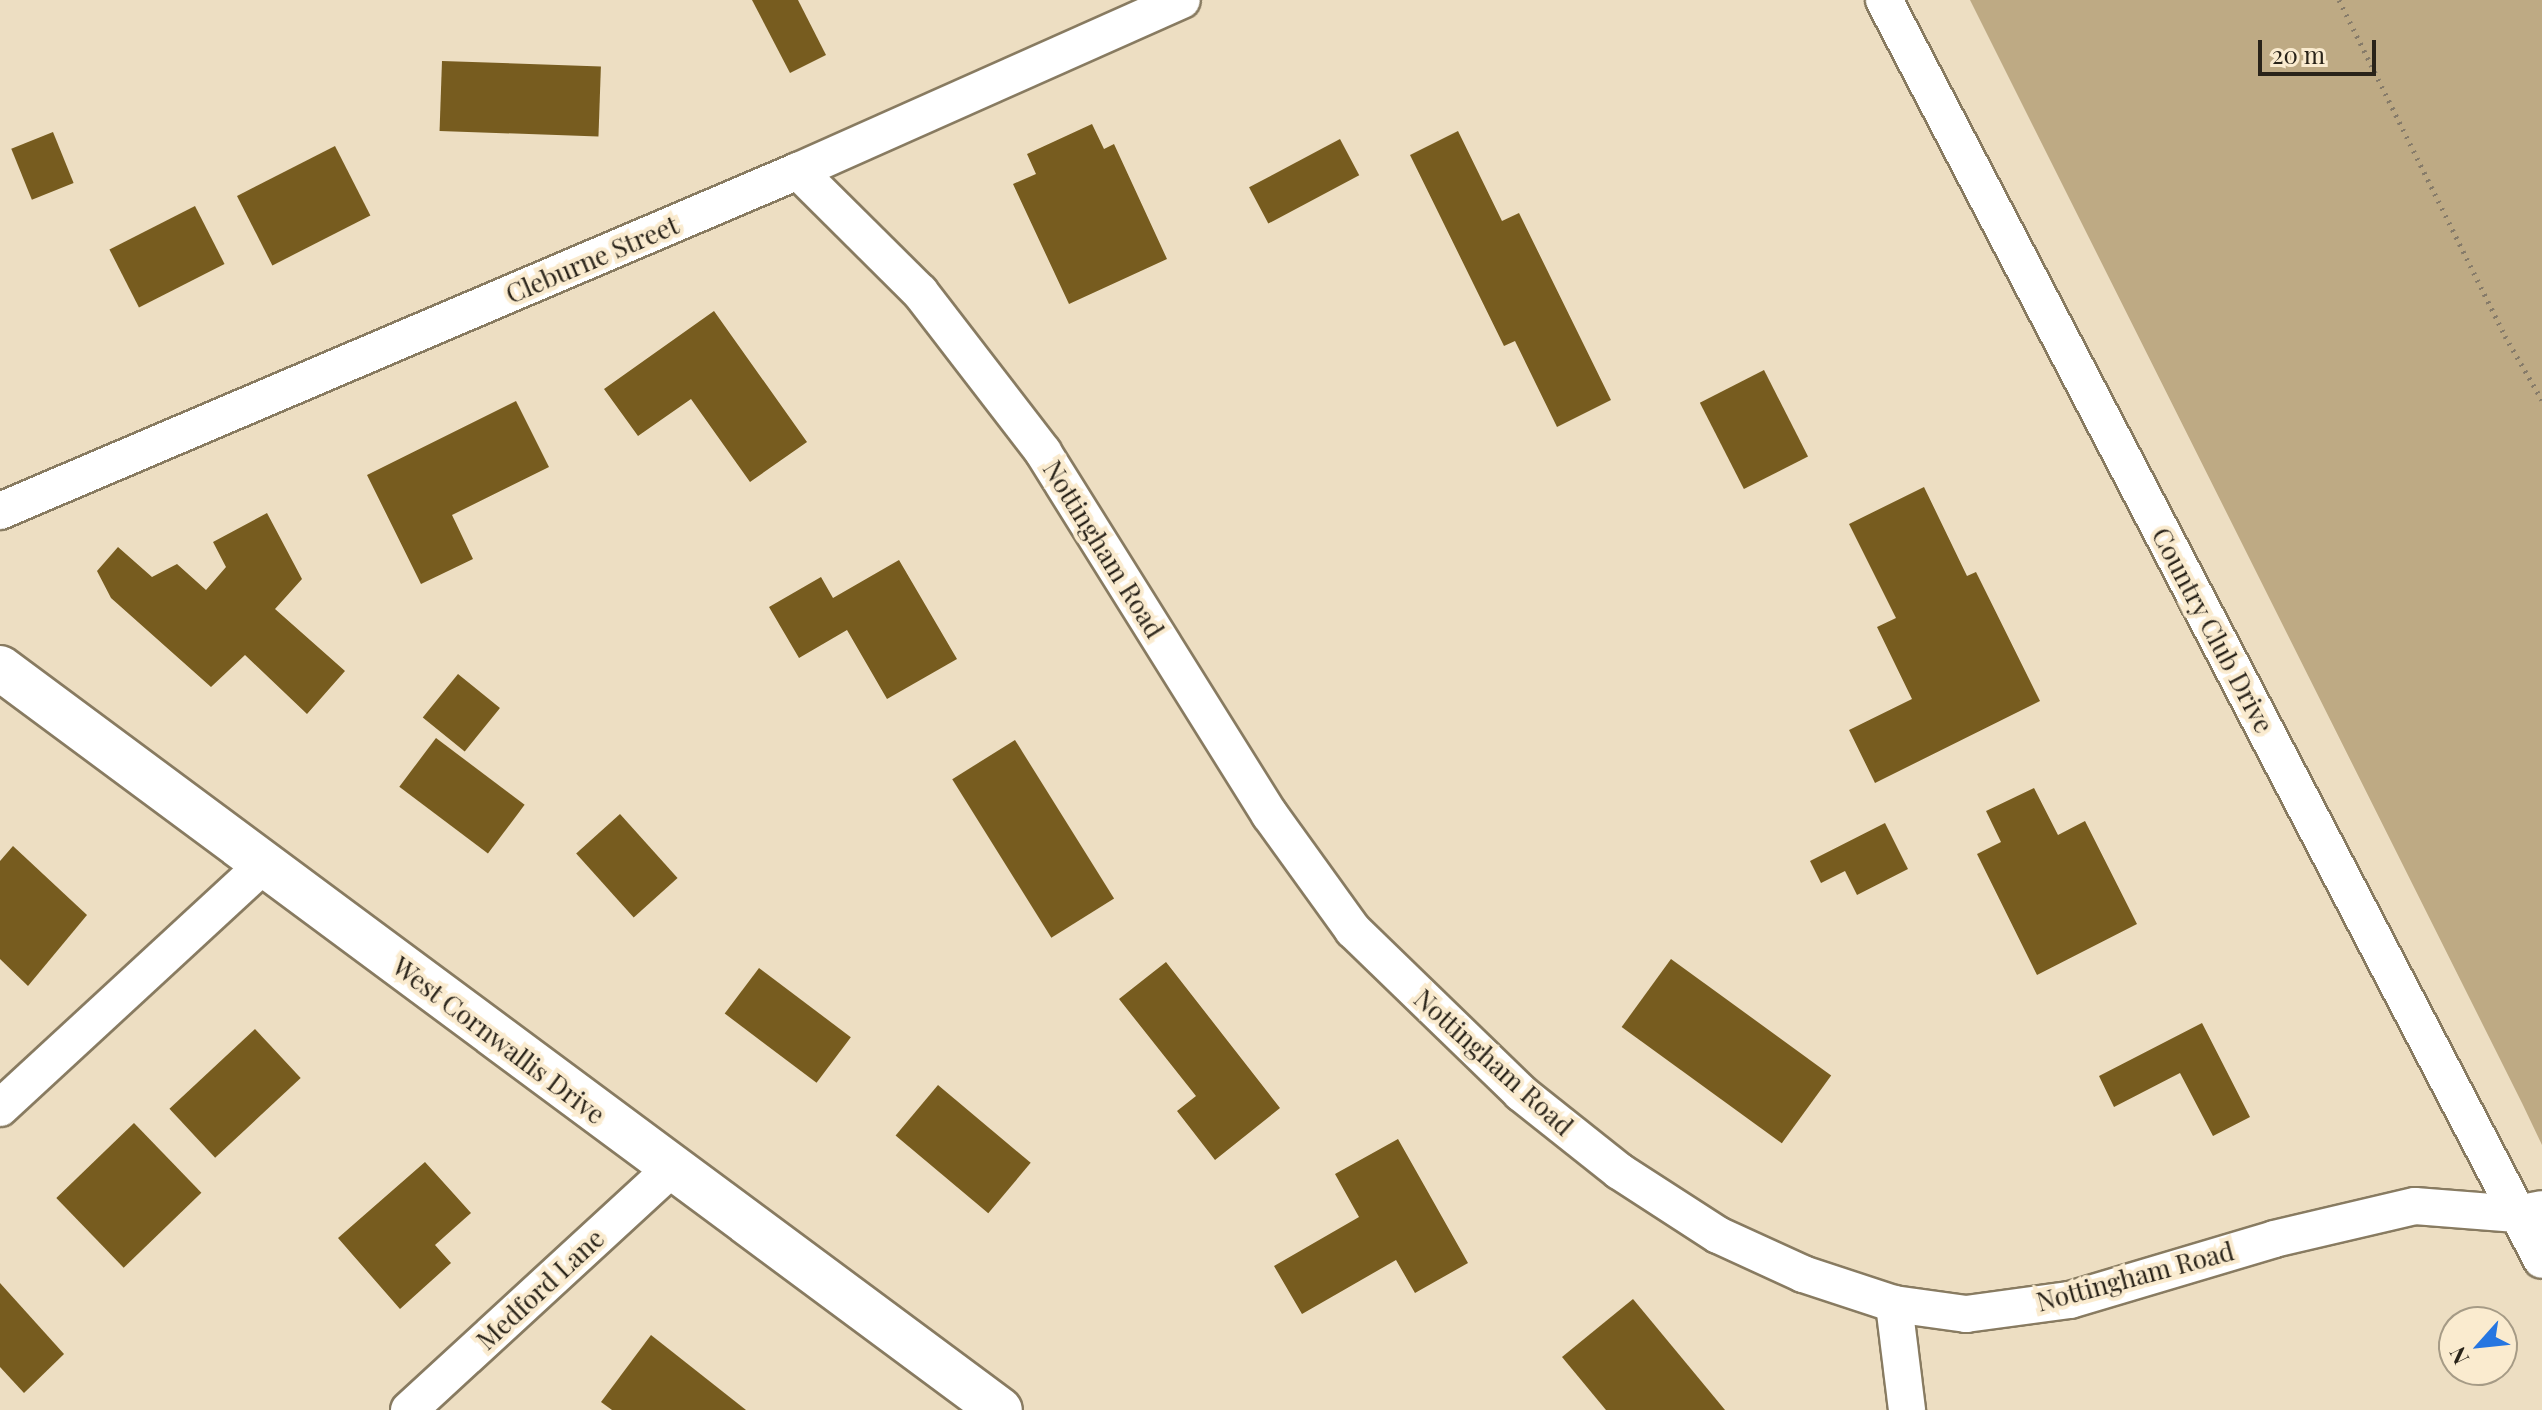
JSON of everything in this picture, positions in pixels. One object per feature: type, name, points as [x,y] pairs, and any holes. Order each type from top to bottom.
[{"type":"street","name":"Cleburne Street","points":[[0,511],[798,171],[1182,0]]},
{"type":"street","name":"Country Club Drive","points":[[1884,0],[2530,1212],[2542,1260]]},
{"type":"street","name":"Nottingham Road","points":[[798,171],[920,292],[1043,452],[1270,815],[1353,930],[1521,1093],[1619,1171],[1718,1235],[1803,1274],[1894,1304],[1966,1314],[2070,1300],[2274,1239],[2415,1206],[2530,1212]]},
{"type":"street","name":"West Cornwallis Drive","points":[[0,668],[671,1169],[1000,1410]]},
{"type":"street","points":[[0,1108],[263,865]]},
{"type":"street","name":"Medford Lane","points":[[409,1410],[671,1169]]},
{"type":"street","points":[[1894,1304],[1907,1410]]},
{"type":"path","points":[[2339,0],[2505,336],[2542,400]]},
{"type":"shaded area","points":[[1970,0],[2542,0],[2542,1145],[2522,1103]]},
{"type":"building","points":[[752,0],[798,0],[826,55],[790,73]]},
{"type":"building","points":[[442,61],[601,67],[598,137],[440,131]]},
{"type":"building","points":[[1092,124],[1104,149],[1114,144],[1167,259],[1069,304],[1013,184],[1036,174],[1027,154]]},
{"type":"building","points":[[1458,131],[1502,221],[1519,213],[1611,400],[1557,427],[1515,341],[1504,346],[1410,155]]},
{"type":"building","points":[[53,132],[74,183],[32,200],[11,149]]},
{"type":"building","points":[[1340,139],[1359,175],[1268,224],[1249,187]]},
{"type":"building","points":[[335,146],[370,215],[272,265],[237,196]]},
{"type":"building","points":[[195,206],[225,264],[139,307],[109,250]]},
{"type":"building","points":[[714,311],[807,442],[750,482],[691,399],[638,436],[604,389]]},
{"type":"building","points":[[1764,370],[1808,456],[1744,489],[1700,403]]},
{"type":"building","points":[[516,401],[549,467],[452,515],[473,559],[421,584],[367,475]]},
{"type":"building","points":[[1924,487],[1967,576],[1976,572],[2040,701],[1875,783],[1849,730],[1912,699],[1877,627],[1896,618],[1849,524]]},
{"type":"building","points":[[267,513],[302,579],[275,609],[345,671],[307,714],[245,655],[211,687],[111,598],[97,571],[118,547],[152,577],[177,564],[206,590],[226,567],[213,542]]},
{"type":"building","points":[[899,560],[957,659],[887,699],[847,630],[799,658],[769,607],[821,577],[833,598]]},
{"type":"building","points":[[458,674],[500,708],[465,752],[423,718]]},
{"type":"building","points":[[436,738],[525,805],[488,854],[399,787]]},
{"type":"building","points":[[1015,740],[1114,899],[1051,938],[952,779]]},
{"type":"building","points":[[2034,788],[2058,835],[2085,821],[2137,924],[2037,975],[1977,854],[2001,842],[1986,811]]},
{"type":"building","points":[[620,814],[678,878],[634,917],[576,853]]},
{"type":"building","points":[[1885,823],[1908,869],[1857,895],[1845,871],[1821,883],[1810,861]]},
{"type":"building","points":[[13,846],[87,915],[28,986],[0,959],[0,861]]},
{"type":"building","points":[[1671,959],[1831,1075],[1782,1143],[1622,1027]]},
{"type":"building","points":[[1166,962],[1280,1108],[1215,1160],[1177,1111],[1196,1096],[1119,999]]},
{"type":"building","points":[[759,968],[851,1037],[817,1083],[725,1014]]},
{"type":"building","points":[[2202,1023],[2250,1117],[2213,1136],[2180,1073],[2114,1107],[2099,1076]]},
{"type":"building","points":[[255,1029],[301,1078],[215,1158],[169,1109]]},
{"type":"building","points":[[938,1085],[1031,1163],[988,1213],[896,1136]]},
{"type":"building","points":[[134,1123],[201,1193],[124,1268],[56,1198]]},
{"type":"building","points":[[1398,1139],[1468,1263],[1415,1293],[1396,1260],[1302,1314],[1274,1266],[1359,1217],[1335,1174]]},
{"type":"building","points":[[425,1162],[471,1213],[435,1245],[451,1263],[400,1309],[338,1238]]},
{"type":"building","points":[[0,1283],[64,1354],[24,1393],[0,1367]]},
{"type":"building","points":[[1633,1299],[1725,1410],[1606,1410],[1562,1357]]},
{"type":"building","points":[[651,1335],[746,1410],[612,1410],[601,1402]]}]
